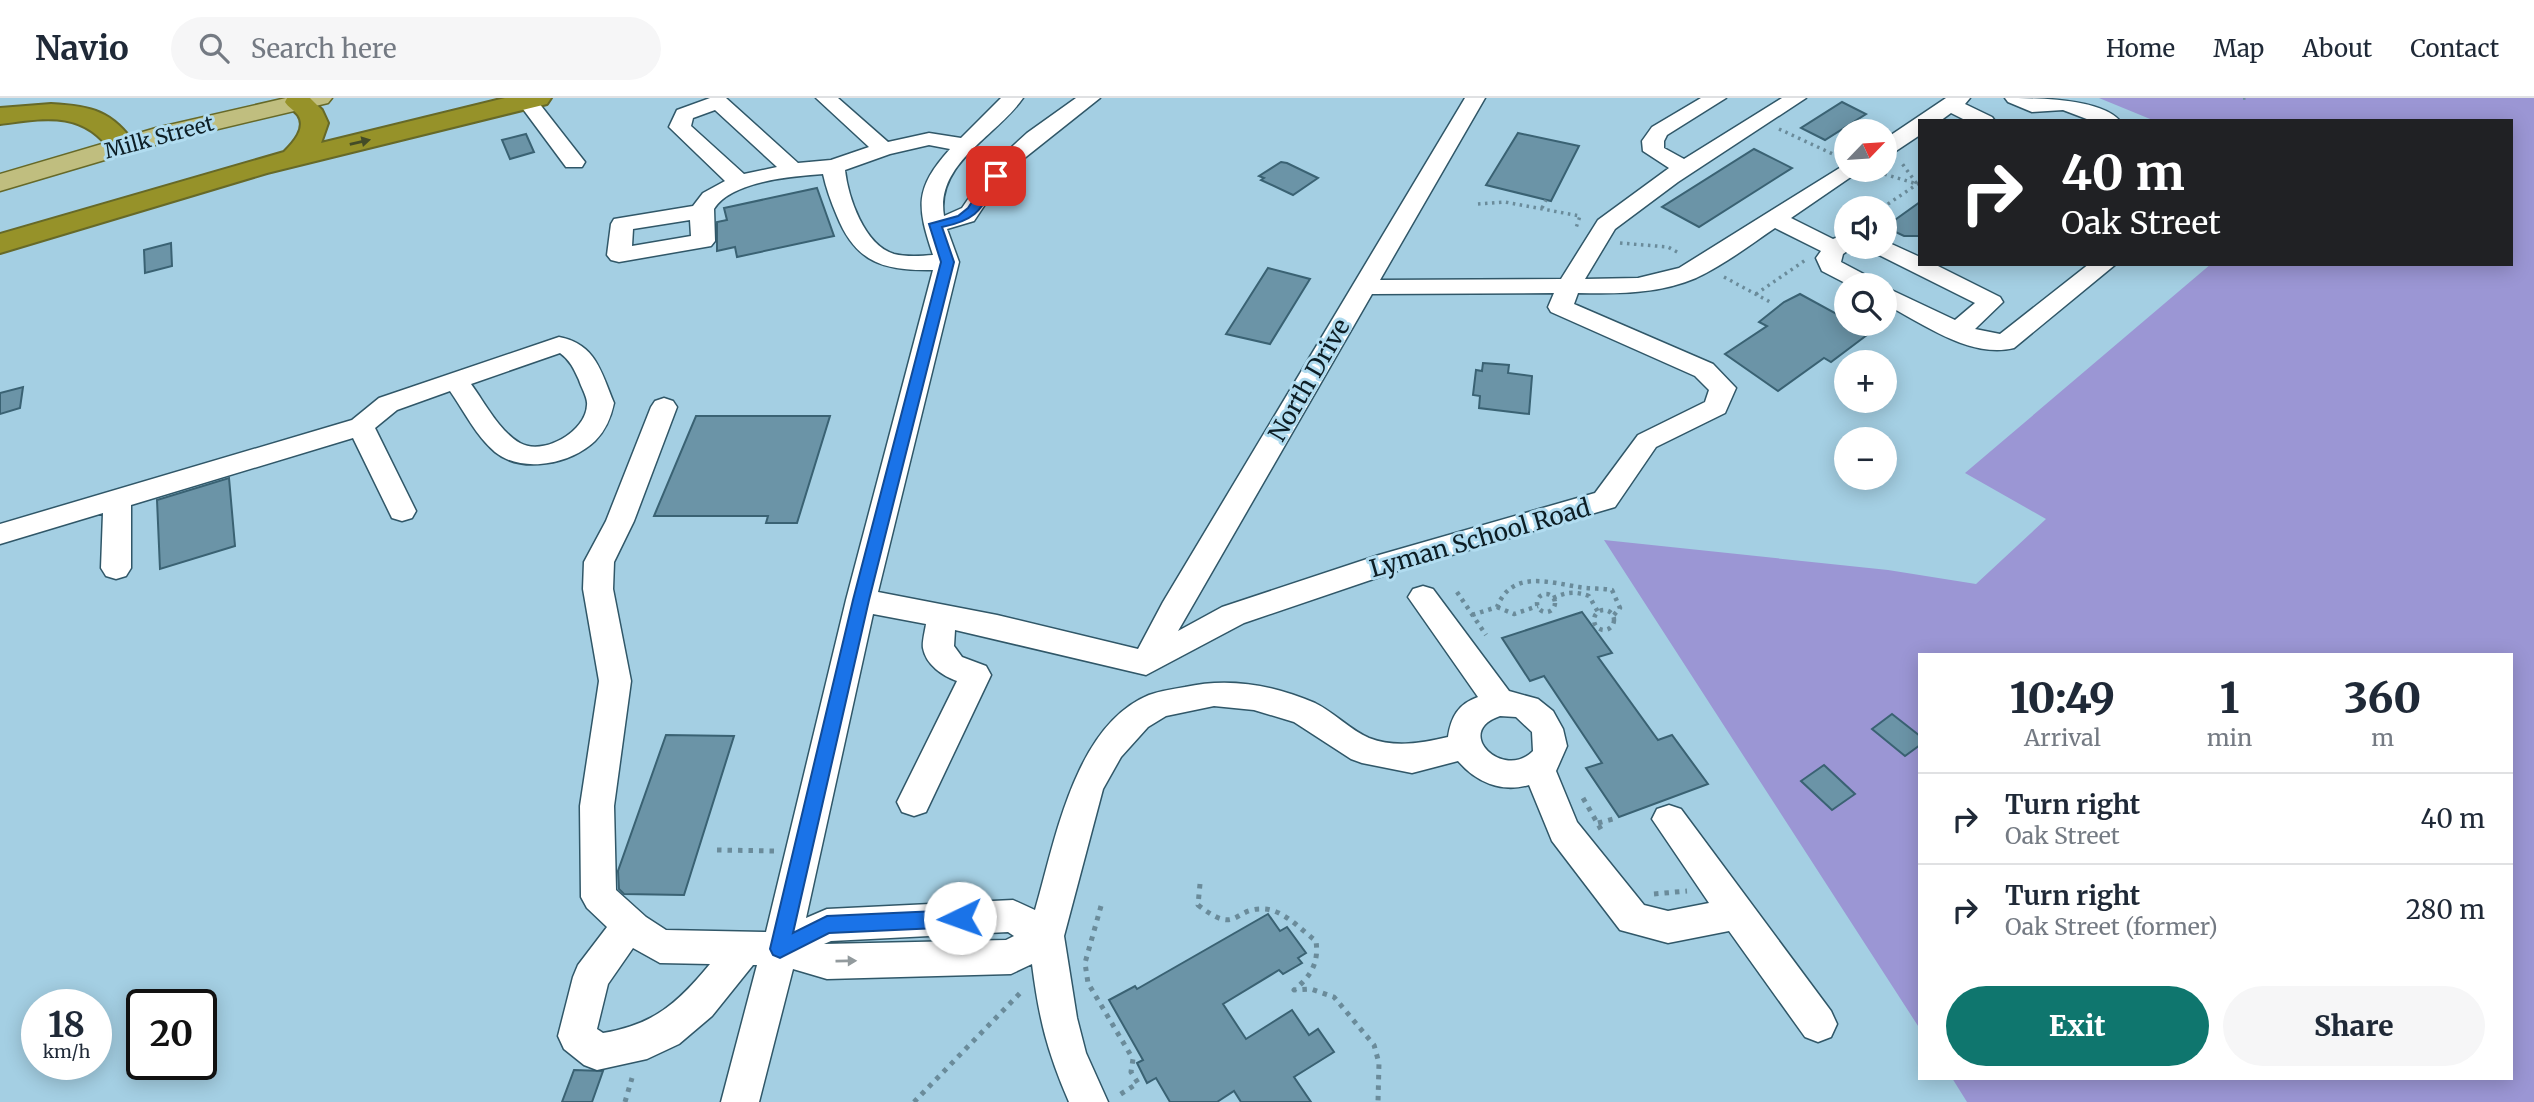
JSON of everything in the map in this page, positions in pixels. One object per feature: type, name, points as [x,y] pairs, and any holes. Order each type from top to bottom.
[{"type":"highway","points":[[0,244],[294,158],[533,99]]},
{"type":"highway","points":[[294,158],[310,139],[315,123],[309,100]]},
{"type":"highway","points":[[0,116],[41,111],[87,117],[110,129],[122,146]]},
{"type":"main road","name":"Milk Street","points":[[0,183],[122,146],[309,100]]},
{"type":"street","points":[[826,98],[884,149]]},
{"type":"street","points":[[740,1102],[762,949],[804,851],[861,600],[947,262],[935,224],[931,196],[939,176],[1013,98]]},
{"type":"street","points":[[935,224],[961,219],[973,211],[986,187],[1005,165],[1090,98]]},
{"type":"street","name":"North Drive","points":[[1146,663],[1174,610],[1475,98]]},
{"type":"street","points":[[1684,168],[1654,151],[1653,141],[1659,131],[1716,98]]},
{"type":"street","points":[[1569,286],[1606,225],[1684,168],[1796,98]]},
{"type":"street","points":[[533,99],[574,162]]},
{"type":"street","points":[[2028,108],[2051,100],[2064,102],[2105,119]]},
{"type":"street","points":[[1929,119],[1955,101],[1982,119]]},
{"type":"street","points":[[739,182],[680,127],[684,114],[718,102],[793,170]]},
{"type":"street","points":[[1897,140],[1918,126]]},
{"type":"street","points":[[700,212],[712,196],[739,182],[793,170],[834,166],[884,149],[929,139],[967,145]]},
{"type":"street","points":[[834,166],[836,183],[852,227],[872,253],[906,263],[947,262]]},
{"type":"street","points":[[1363,287],[1643,286],[1680,276],[1703,265],[1774,219],[1834,173]]},
{"type":"street","points":[[1774,219],[1834,244]]},
{"type":"street","points":[[1834,248],[1828,258],[1830,266],[1844,273]]},
{"type":"street","points":[[1897,255],[1918,265]]},
{"type":"street","points":[[1919,266],[1992,302],[1956,331]]},
{"type":"street","points":[[1897,300],[1956,331],[1980,340],[2005,342],[2101,266]]},
{"type":"street","name":"Lyman School Road","points":[[1146,663],[1233,615],[1389,563],[1605,500],[1647,441],[1716,407],[1723,388],[1704,370],[1560,307],[1569,286]]},
{"type":"street","points":[[0,534],[361,426],[388,404],[559,345],[568,345],[577,353],[601,402],[591,429],[576,441],[540,454],[519,454],[505,445],[456,381]]},
{"type":"street","points":[[664,407],[620,521],[599,562],[598,589],[615,681],[597,806],[599,897],[660,946],[762,949],[827,962],[1011,957],[1046,936]]},
{"type":"street","points":[[361,426],[402,511]]},
{"type":"street","points":[[116,568],[117,499]]},
{"type":"street","points":[[1423,597],[1500,703]]},
{"type":"street","points":[[861,600],[1146,663]]},
{"type":"street","points":[[914,802],[975,675],[951,666],[938,648],[942,616]]},
{"type":"street","points":[[1089,1102],[1068,1055],[1058,1018],[1046,936],[1087,786],[1110,748],[1137,718],[1158,705],[1214,693],[1254,697],[1305,713],[1362,750],[1412,759],[1465,746]]},
{"type":"street","points":[[1500,703],[1527,709],[1546,726],[1551,748],[1538,767],[1526,773],[1496,772],[1482,766],[1465,746],[1463,735],[1469,716],[1478,709],[1500,703]]},
{"type":"street","points":[[1538,767],[1564,831],[1633,919],[1668,927],[1737,913]]},
{"type":"street","points":[[1669,819],[1818,1024]]},
{"type":"street","points":[[630,924],[591,977],[577,1036],[597,1052],[623,1050],[660,1035],[696,1009],[762,949]]},
{"type":"path","points":[[1759,120],[1834,158]]},
{"type":"path","points":[[1897,158],[1918,182]]},
{"type":"path","points":[[1897,177],[1918,183]]},
{"type":"path","points":[[1897,198],[1918,184]]},
{"type":"path","points":[[1542,208],[1546,200]]},
{"type":"path","points":[[1478,204],[1506,202],[1580,216],[1576,228],[1620,243],[1668,247],[1772,303]]},
{"type":"path","points":[[1756,294],[1834,246]]},
{"type":"path","points":[[1497,607],[1499,597],[1505,589],[1520,582],[1546,581],[1612,590],[1620,608],[1613,616],[1614,626],[1601,628],[1594,624],[1592,619],[1598,612]]},
{"type":"path","points":[[1553,598],[1557,605],[1553,610],[1543,610],[1538,606],[1537,599],[1541,596],[1553,598],[1570,590],[1590,596],[1598,612],[1613,616]]},
{"type":"path","points":[[1472,615],[1497,607],[1514,614],[1538,606]]},
{"type":"path","points":[[1577,790],[1608,842]]},
{"type":"path","points":[[1598,823],[1617,818]]},
{"type":"path","points":[[718,850],[804,851]]},
{"type":"path","points":[[1200,884],[1198,905],[1217,921],[1227,921],[1259,910],[1273,911],[1315,941],[1319,955],[1310,977],[1294,990],[1311,989],[1334,997],[1352,1015],[1374,1045],[1379,1062],[1378,1102]]},
{"type":"path","points":[[1644,889],[1653,894],[1689,891]]},
{"type":"path","points":[[1101,906],[1086,963],[1088,983],[1133,1059],[1131,1072],[1138,1083],[1108,1102]]},
{"type":"path","points":[[914,1102],[1033,980],[1051,977]]},
{"type":"path","points":[[625,1102],[632,1078]]},
{"type":"shaded area","points":[[2099,98],[2534,98],[2534,1102],[1967,1102],[1953,1080],[2513,1080],[2513,653],[1918,653],[1918,1026],[1604,540],[1888,570],[1976,584],[2046,519],[1965,473],[2209,266],[2513,266],[2513,119],[2150,119]]},
{"type":"building","points":[[1842,102],[1866,114],[1858,119],[1834,119],[1834,134],[1825,140],[1801,128]]},
{"type":"building","points":[[1518,133],[1579,146],[1551,201],[1486,185]]},
{"type":"building","points":[[526,134],[534,152],[510,159],[502,140]]},
{"type":"building","points":[[1754,149],[1792,168],[1699,227],[1662,207]]},
{"type":"building","points":[[1281,162],[1318,178],[1293,195],[1261,180],[1264,178],[1259,176]]},
{"type":"building","points":[[817,188],[834,236],[737,257],[735,247],[717,251],[717,222],[727,220],[724,208]]},
{"type":"building","points":[[1918,203],[1918,236],[1904,236],[1897,233],[1897,218]]},
{"type":"building","points":[[171,243],[172,266],[145,273],[144,250]]},
{"type":"building","points":[[1268,268],[1310,279],[1270,344],[1226,334]]},
{"type":"building","points":[[1800,294],[1834,312],[1834,336],[1866,336],[1847,350],[1834,350],[1834,360],[1831,362],[1824,358],[1778,391],[1725,354],[1767,326],[1759,322],[1784,302]]},
{"type":"building","points":[[1483,363],[1509,365],[1508,373],[1532,376],[1529,414],[1479,408],[1480,396],[1473,395],[1476,370],[1482,371]]},
{"type":"building","points":[[23,387],[20,408],[0,414],[0,393]]},
{"type":"building","points":[[696,416],[830,416],[797,523],[766,523],[768,516],[654,516]]},
{"type":"building","points":[[229,478],[235,546],[160,569],[157,500]]},
{"type":"building","points":[[1582,612],[1612,653],[1598,657],[1658,740],[1672,735],[1708,784],[1619,817],[1586,768],[1602,763],[1544,676],[1530,681],[1502,638]]},
{"type":"building","points":[[1892,714],[1918,734],[1918,746],[1905,756],[1872,729]]},
{"type":"building","points":[[666,735],[734,736],[684,895],[624,894],[619,889],[618,871]]},
{"type":"building","points":[[1824,765],[1855,794],[1832,810],[1801,781]]},
{"type":"building","points":[[1268,914],[1280,931],[1287,927],[1306,953],[1298,958],[1302,963],[1283,974],[1279,970],[1223,1004],[1246,1039],[1292,1010],[1309,1035],[1318,1029],[1334,1052],[1294,1077],[1311,1102],[1241,1102],[1234,1091],[1217,1102],[1170,1102],[1156,1078],[1147,1083],[1137,1063],[1143,1060],[1109,1000],[1135,986],[1137,989]]},
{"type":"building","points":[[574,1070],[603,1071],[592,1102],[562,1102]]},
{"type":"route","points":[[960,918],[827,925],[780,949],[861,600],[947,262],[935,224],[961,219],[973,211],[986,187],[996,176]]}]
